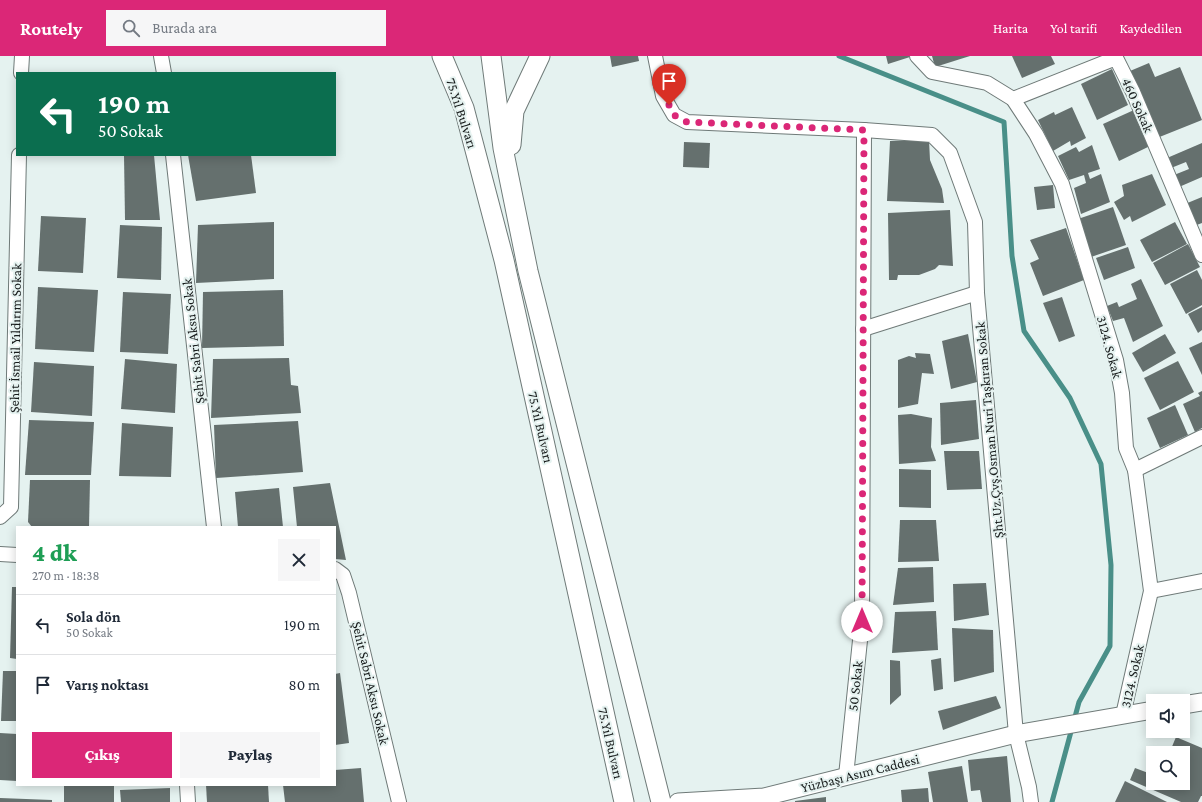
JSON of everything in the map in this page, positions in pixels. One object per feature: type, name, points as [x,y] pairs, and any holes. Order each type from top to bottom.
[{"type":"main road","name":"75.Yıl Bulvarı","points":[[442,56],[464,108],[504,260],[624,802]]},
{"type":"main road","name":"75.Yıl Bulvarı","points":[[491,56],[503,148],[528,271],[661,802]]},
{"type":"main road","points":[[508,171],[514,111],[540,56]]},
{"type":"street","points":[[21,72],[22,56]]},
{"type":"street","points":[[161,56],[164,72]]},
{"type":"street","points":[[655,56],[663,96],[674,115],[687,122],[864,130]]},
{"type":"street","name":"3124. Sokak","points":[[917,56],[932,72],[987,83],[1013,99],[1036,134],[1062,184],[1116,360],[1122,393],[1126,448],[1135,470],[1151,591],[1123,715]]},
{"type":"street","name":"460 Sokak","points":[[1013,99],[1116,58],[1133,92],[1202,255]]},
{"type":"street","name":"Şht.Uz.Çvş.Osman Nuri Taşkıran Sokak","points":[[864,130],[932,135],[950,153],[975,222],[977,293],[1016,734],[1029,787],[1031,802]]},
{"type":"street","name":"50 Sokak","points":[[846,776],[862,621],[864,130]]},
{"type":"street","name":"Şehit İsmail Yıldırım Sokak","points":[[0,517],[11,508],[19,156]]},
{"type":"street","name":"Şehit Sabri Aksu Sokak","points":[[173,156],[214,526]]},
{"type":"street","points":[[863,329],[977,293]]},
{"type":"street","points":[[1135,470],[1202,437]]},
{"type":"street","points":[[0,554],[16,555]]},
{"type":"street","name":"Şehit Sabri Aksu Sokak","points":[[336,569],[343,575],[349,593],[399,802]]},
{"type":"street","points":[[1151,591],[1202,581]]},
{"type":"street","points":[[1190,704],[1202,702]]},
{"type":"street","name":"Yüzbaşı Asım Caddesi","points":[[678,802],[764,797],[1016,734],[1146,711]]},
{"type":"street","points":[[187,786],[188,802]]},
{"type":"building","points":[[610,56],[638,56],[639,61],[612,67]]},
{"type":"building","points":[[886,56],[909,56],[910,57],[888,64]]},
{"type":"building","points":[[932,56],[970,56],[935,67]]},
{"type":"building","points":[[1012,56],[1051,56],[1055,64],[1022,78]]},
{"type":"building","points":[[1149,63],[1155,77],[1180,67],[1202,120],[1157,138],[1130,71]]},
{"type":"building","points":[[1112,69],[1128,105],[1097,120],[1081,84]]},
{"type":"building","points":[[1072,107],[1086,138],[1071,146],[1070,141],[1053,151],[1038,120],[1054,112],[1055,115]]},
{"type":"building","points":[[1134,110],[1150,146],[1119,161],[1103,124]]},
{"type":"building","points":[[929,140],[930,160],[942,189],[944,203],[887,201],[890,141]]},
{"type":"building","points":[[684,142],[710,143],[709,168],[683,167]]},
{"type":"building","points":[[1202,143],[1202,177],[1179,187],[1174,175],[1189,169],[1186,162],[1171,168],[1167,158]]},
{"type":"building","points":[[1092,145],[1100,169],[1088,173],[1090,179],[1101,174],[1110,202],[1081,214],[1074,188],[1086,183],[1084,175],[1069,180],[1058,156],[1076,147],[1079,152]]},
{"type":"building","points":[[124,156],[154,156],[160,220],[125,220]]},
{"type":"building","points":[[188,156],[251,156],[256,193],[196,201]]},
{"type":"building","points":[[1152,174],[1166,205],[1132,222],[1130,216],[1124,220],[1114,202],[1124,196],[1122,185]]},
{"type":"building","points":[[1053,185],[1055,208],[1037,210],[1034,187]]},
{"type":"building","points":[[1202,197],[1202,223],[1194,226],[1185,204]]},
{"type":"building","points":[[1113,207],[1126,245],[1091,257],[1078,219]]},
{"type":"building","points":[[950,210],[953,266],[939,265],[935,269],[919,275],[898,275],[897,280],[889,280],[888,213]]},
{"type":"building","points":[[41,216],[86,218],[83,273],[38,271]]},
{"type":"building","points":[[274,222],[274,279],[196,283],[198,225]]},
{"type":"building","points":[[1175,222],[1187,244],[1152,262],[1140,240]]},
{"type":"building","points":[[120,225],[162,227],[161,280],[117,278]]},
{"type":"building","points":[[1066,228],[1084,280],[1043,296],[1030,263],[1039,259],[1030,240]]},
{"type":"building","points":[[1188,244],[1200,267],[1165,285],[1153,263]]},
{"type":"building","points":[[1128,247],[1135,268],[1104,280],[1096,258]]},
{"type":"building","points":[[1197,270],[1202,280],[1202,305],[1186,314],[1170,284]]},
{"type":"building","points":[[1141,279],[1163,326],[1133,342],[1124,318],[1113,321],[1107,306],[1117,302],[1119,307],[1137,299],[1131,284]]},
{"type":"building","points":[[38,287],[98,290],[94,352],[35,349]]},
{"type":"building","points":[[283,290],[284,346],[202,348],[203,292]]},
{"type":"building","points":[[123,292],[171,294],[168,354],[120,352]]},
{"type":"building","points":[[1062,297],[1075,336],[1059,342],[1043,303]]},
{"type":"building","points":[[1202,307],[1202,330],[1198,333],[1188,314]]},
{"type":"building","points":[[968,334],[977,382],[951,389],[942,341]]},
{"type":"building","points":[[1165,334],[1176,353],[1143,372],[1132,353]]},
{"type":"building","points":[[1202,342],[1202,375],[1189,348]]},
{"type":"building","points":[[915,353],[930,354],[934,374],[922,373],[918,404],[898,408],[898,360],[909,356],[916,358]]},
{"type":"building","points":[[289,358],[291,385],[298,386],[301,413],[211,418],[213,359]]},
{"type":"building","points":[[125,359],[177,364],[175,413],[121,409]]},
{"type":"building","points":[[1178,361],[1194,392],[1160,410],[1144,378]]},
{"type":"building","points":[[34,362],[94,366],[92,416],[31,412]]},
{"type":"building","points":[[1202,391],[1202,428],[1195,432],[1183,404],[1200,396],[1198,393]]},
{"type":"building","points":[[976,400],[979,439],[941,445],[940,403]]},
{"type":"building","points":[[1175,405],[1188,435],[1160,448],[1147,418]]},
{"type":"building","points":[[911,414],[932,418],[931,447],[936,461],[899,464],[898,415]]},
{"type":"building","points":[[29,420],[94,422],[91,475],[25,475]]},
{"type":"building","points":[[298,421],[303,472],[216,478],[214,425]]},
{"type":"building","points":[[122,423],[173,427],[171,477],[119,476]]},
{"type":"building","points":[[944,451],[979,451],[982,489],[947,490]]},
{"type":"building","points":[[899,469],[931,470],[931,508],[899,507]]},
{"type":"building","points":[[30,480],[90,480],[89,526],[31,526],[28,522]]},
{"type":"building","points":[[330,483],[346,560],[336,559],[336,526],[297,526],[293,487]]},
{"type":"building","points":[[279,488],[283,526],[238,526],[235,492]]},
{"type":"building","points":[[900,520],[936,520],[939,561],[898,562]]},
{"type":"building","points":[[933,567],[934,602],[893,605],[898,568]]},
{"type":"building","points":[[986,583],[989,615],[954,621],[953,584]]},
{"type":"building","points":[[12,587],[16,587],[16,659],[10,658]]},
{"type":"building","points":[[936,611],[938,650],[892,653],[895,612]]},
{"type":"building","points":[[952,628],[993,630],[994,672],[954,682]]},
{"type":"building","points":[[941,658],[943,689],[934,691],[931,660]]},
{"type":"building","points":[[890,660],[900,661],[901,695],[890,705]]},
{"type":"building","points":[[3,671],[16,671],[16,721],[1,721]]},
{"type":"building","points":[[340,673],[349,743],[336,745],[336,674]]},
{"type":"building","points":[[996,696],[1001,708],[943,730],[938,711]]},
{"type":"building","points":[[0,733],[16,734],[16,781],[0,780]]},
{"type":"building","points":[[1176,738],[1178,738],[1202,748],[1202,796],[1198,802],[1181,802],[1153,790],[1190,790],[1190,746],[1172,746]]},
{"type":"building","points":[[1007,756],[1011,802],[982,802],[980,790],[971,791],[968,760]]},
{"type":"building","points":[[962,766],[968,802],[933,802],[928,772]]},
{"type":"building","points":[[361,768],[364,802],[285,802],[283,786],[336,786],[336,770]]},
{"type":"building","points":[[1135,768],[1146,772],[1146,787],[1130,780]]},
{"type":"building","points":[[1125,781],[1167,802],[1115,802]]},
{"type":"building","points":[[64,786],[114,786],[114,802],[64,802]]},
{"type":"building","points":[[206,786],[268,786],[269,802],[207,802]]},
{"type":"building","points":[[170,788],[170,802],[121,802],[120,790]]},
{"type":"building","points":[[928,788],[929,802],[902,802],[901,790]]},
{"type":"building","points":[[826,797],[826,802],[795,802],[795,801]]},
{"type":"building","points":[[0,798],[52,800],[52,802],[0,802]]},
{"type":"waterway","points":[[839,56],[1004,122],[1012,256],[1024,331],[1070,398],[1101,464],[1111,565],[1110,646],[1079,702],[1052,802]]},
{"type":"route","points":[[669,105],[674,115],[687,122],[864,130],[862,621]]}]
